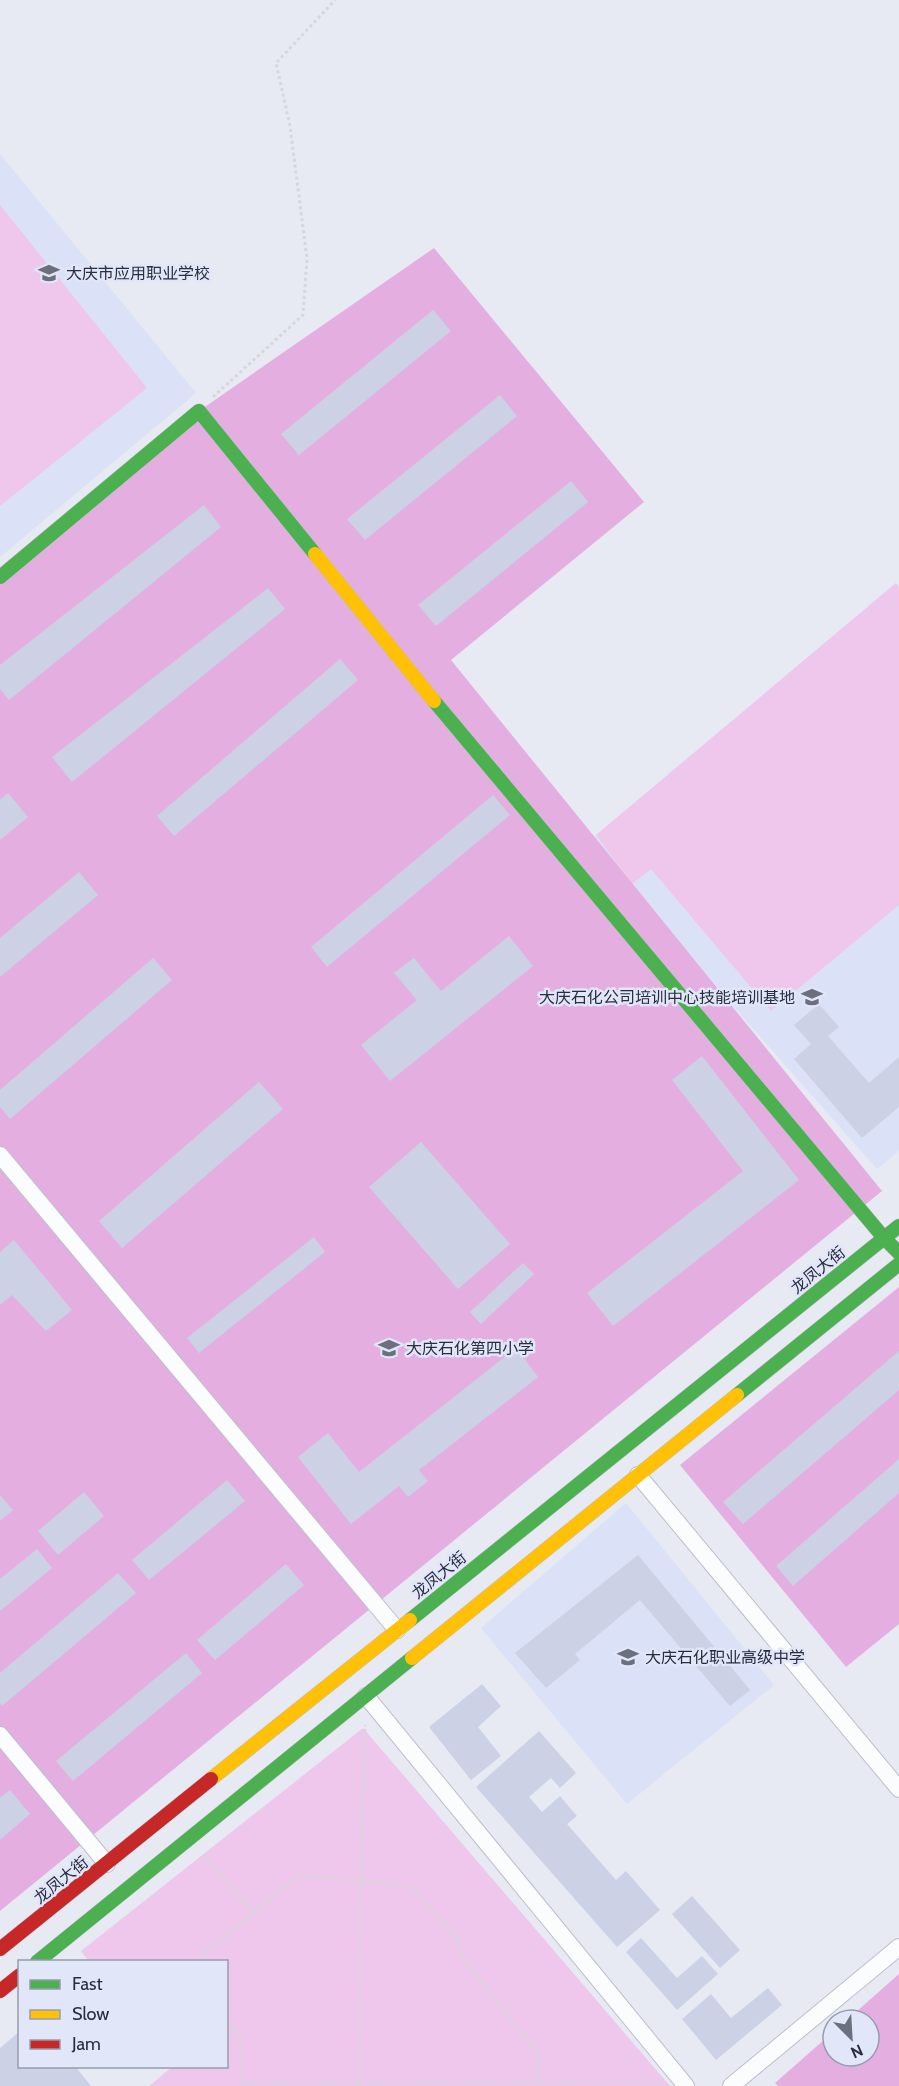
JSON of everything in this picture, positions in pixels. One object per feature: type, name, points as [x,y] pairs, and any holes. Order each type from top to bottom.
[{"type":"main road","points":[[0,578],[199,411],[427,692],[884,1238],[899,1253]]},
{"type":"main road","name":"龙凤大街","points":[[0,1949],[899,1226]]},
{"type":"main road","points":[[39,1960],[899,1264]]},
{"type":"main road","points":[[0,1991],[18,1977]]},
{"type":"street","points":[[0,1155],[397,1630]]},
{"type":"street","points":[[638,1475],[899,1789]]},
{"type":"street","points":[[366,1696],[684,2084]]},
{"type":"street","points":[[0,1735],[106,1864]]},
{"type":"street","points":[[731,2086],[899,1947]]},
{"type":"path","points":[[199,411],[303,315],[307,259],[290,126],[276,63],[335,0]]},
{"type":"path","points":[[359,2084],[366,1696]]},
{"type":"path","points":[[189,1839],[254,1913]]},
{"type":"path","points":[[200,1960],[200,1957],[300,1875],[411,1886],[459,1940],[462,1957],[539,2054],[539,2084]]},
{"type":"path","points":[[228,2022],[240,2036],[243,2084],[684,2084]]},
{"type":"shaded area","name":"大庆市应用职业学校","points":[[0,154],[196,393],[0,557]]},
{"type":"shaded area","points":[[0,205],[147,388],[0,506]]},
{"type":"shaded area","points":[[434,248],[644,502],[451,660],[882,1191],[0,1911],[0,577],[199,411]]},
{"type":"shaded area","name":"大庆石化公司培训中心技能培训基地","points":[[896,583],[899,587],[899,1151],[877,1169],[588,842]]},
{"type":"shaded area","name":"大庆石化公司培训中心技能培训基地","points":[[896,583],[899,587],[899,905],[771,1011],[651,869],[632,884],[596,835]]},
{"type":"shaded area","points":[[899,1287],[899,1624],[846,1667],[680,1465]]},
{"type":"shaded area","name":"大庆石化职业高级中学","points":[[626,1503],[774,1685],[627,1804],[481,1628]]},
{"type":"shaded area","points":[[363,1728],[670,2086],[149,2086],[171,2068],[228,2068],[228,1960],[88,1960],[81,1951]]},
{"type":"shaded area","points":[[899,1974],[899,2086],[778,2086],[775,2083],[821,2043],[821,2068],[881,2068],[881,2008],[861,2008]]},
{"type":"building","points":[[433,310],[451,331],[299,455],[281,434]]},
{"type":"building","points":[[500,395],[517,416],[365,540],[347,519]]},
{"type":"building","points":[[571,481],[588,502],[436,626],[418,605]]},
{"type":"building","points":[[204,505],[221,527],[9,700],[0,689],[0,665]]},
{"type":"building","points":[[268,588],[285,609],[72,782],[52,757]]},
{"type":"building","points":[[340,659],[358,680],[174,836],[157,816]]},
{"type":"building","points":[[8,793],[28,817],[0,840],[0,800]]},
{"type":"building","points":[[493,795],[510,815],[327,967],[311,947]]},
{"type":"building","points":[[79,872],[98,895],[0,977],[0,938]]},
{"type":"building","points":[[509,936],[533,966],[390,1081],[361,1045],[417,1000],[394,973],[414,958],[441,991]]},
{"type":"building","points":[[153,958],[172,980],[10,1119],[0,1107],[0,1090]]},
{"type":"building","points":[[819,1004],[839,1027],[828,1036],[869,1083],[899,1057],[899,1107],[862,1138],[794,1059],[811,1044],[794,1025]]},
{"type":"building","points":[[702,1056],[799,1180],[613,1326],[587,1293],[743,1171],[672,1080]]},
{"type":"building","points":[[259,1082],[283,1109],[122,1248],[99,1221]]},
{"type":"building","points":[[421,1142],[510,1244],[458,1289],[369,1187]]},
{"type":"building","points":[[314,1237],[325,1252],[199,1353],[187,1338]]},
{"type":"building","points":[[14,1240],[72,1310],[46,1331],[12,1295],[0,1305],[0,1252]]},
{"type":"building","points":[[523,1263],[534,1274],[481,1324],[470,1312]]},
{"type":"building","points":[[516,1348],[538,1377],[419,1470],[428,1481],[408,1497],[399,1486],[351,1524],[298,1457],[328,1433],[359,1472]]},
{"type":"building","points":[[899,1351],[899,1390],[743,1524],[723,1502]]},
{"type":"building","points":[[899,1459],[899,1493],[793,1586],[776,1566]]},
{"type":"building","points":[[227,1480],[245,1501],[149,1580],[132,1560]]},
{"type":"building","points":[[84,1492],[104,1516],[58,1555],[38,1531]]},
{"type":"building","points":[[0,1495],[13,1510],[0,1521]]},
{"type":"building","points":[[37,1549],[52,1568],[0,1611],[0,1579]]},
{"type":"building","points":[[638,1555],[750,1690],[730,1706],[640,1600],[575,1654],[580,1660],[546,1688],[515,1653]]},
{"type":"building","points":[[286,1564],[304,1585],[215,1660],[197,1640]]},
{"type":"building","points":[[118,1573],[136,1593],[2,1706],[0,1703],[0,1673]]},
{"type":"building","points":[[186,1653],[202,1673],[73,1781],[56,1761]]},
{"type":"building","points":[[482,1684],[501,1706],[478,1727],[501,1756],[471,1780],[429,1727]]},
{"type":"building","points":[[539,1731],[576,1773],[560,1788],[551,1778],[529,1797],[542,1812],[560,1796],[577,1816],[567,1824],[616,1880],[626,1871],[660,1910],[617,1947],[476,1787]]},
{"type":"building","points":[[10,1790],[30,1814],[0,1840],[0,1798]]},
{"type":"building","points":[[692,1896],[740,1950],[720,1968],[672,1914]]},
{"type":"building","points":[[641,1938],[677,1978],[702,1956],[718,1974],[677,2010],[626,1952]]},
{"type":"building","points":[[768,1988],[782,2005],[716,2060],[682,2019],[711,1994],[731,2018]]},
{"type":"building","points":[[18,2033],[18,2068],[77,2068],[91,2086],[0,2086],[0,2048]]},
{"type":"traffic: fast","points":[[0,577],[199,411],[315,554]]},
{"type":"traffic: fast","points":[[434,701],[884,1238],[899,1253]]},
{"type":"traffic: fast","points":[[410,1620],[899,1226]]},
{"type":"traffic: fast","points":[[737,1395],[899,1264]]},
{"type":"traffic: fast","points":[[39,1960],[412,1658]]},
{"type":"traffic: slow","points":[[315,554],[434,701]]},
{"type":"traffic: slow","points":[[412,1658],[737,1395]]},
{"type":"traffic: slow","points":[[211,1779],[410,1620]]},
{"type":"traffic: jam","points":[[0,1949],[211,1779]]},
{"type":"traffic: jam","points":[[0,1991],[18,1977]]},
{"type":"place","name":"大庆市应用职业学校","points":[[49,273]]},
{"type":"place","name":"大庆石化公司培训中心技能培训基地","points":[[812,997]]},
{"type":"place","name":"大庆石化第四小学","points":[[389,1348]]},
{"type":"place","name":"大庆石化职业高级中学","points":[[628,1657]]}]
